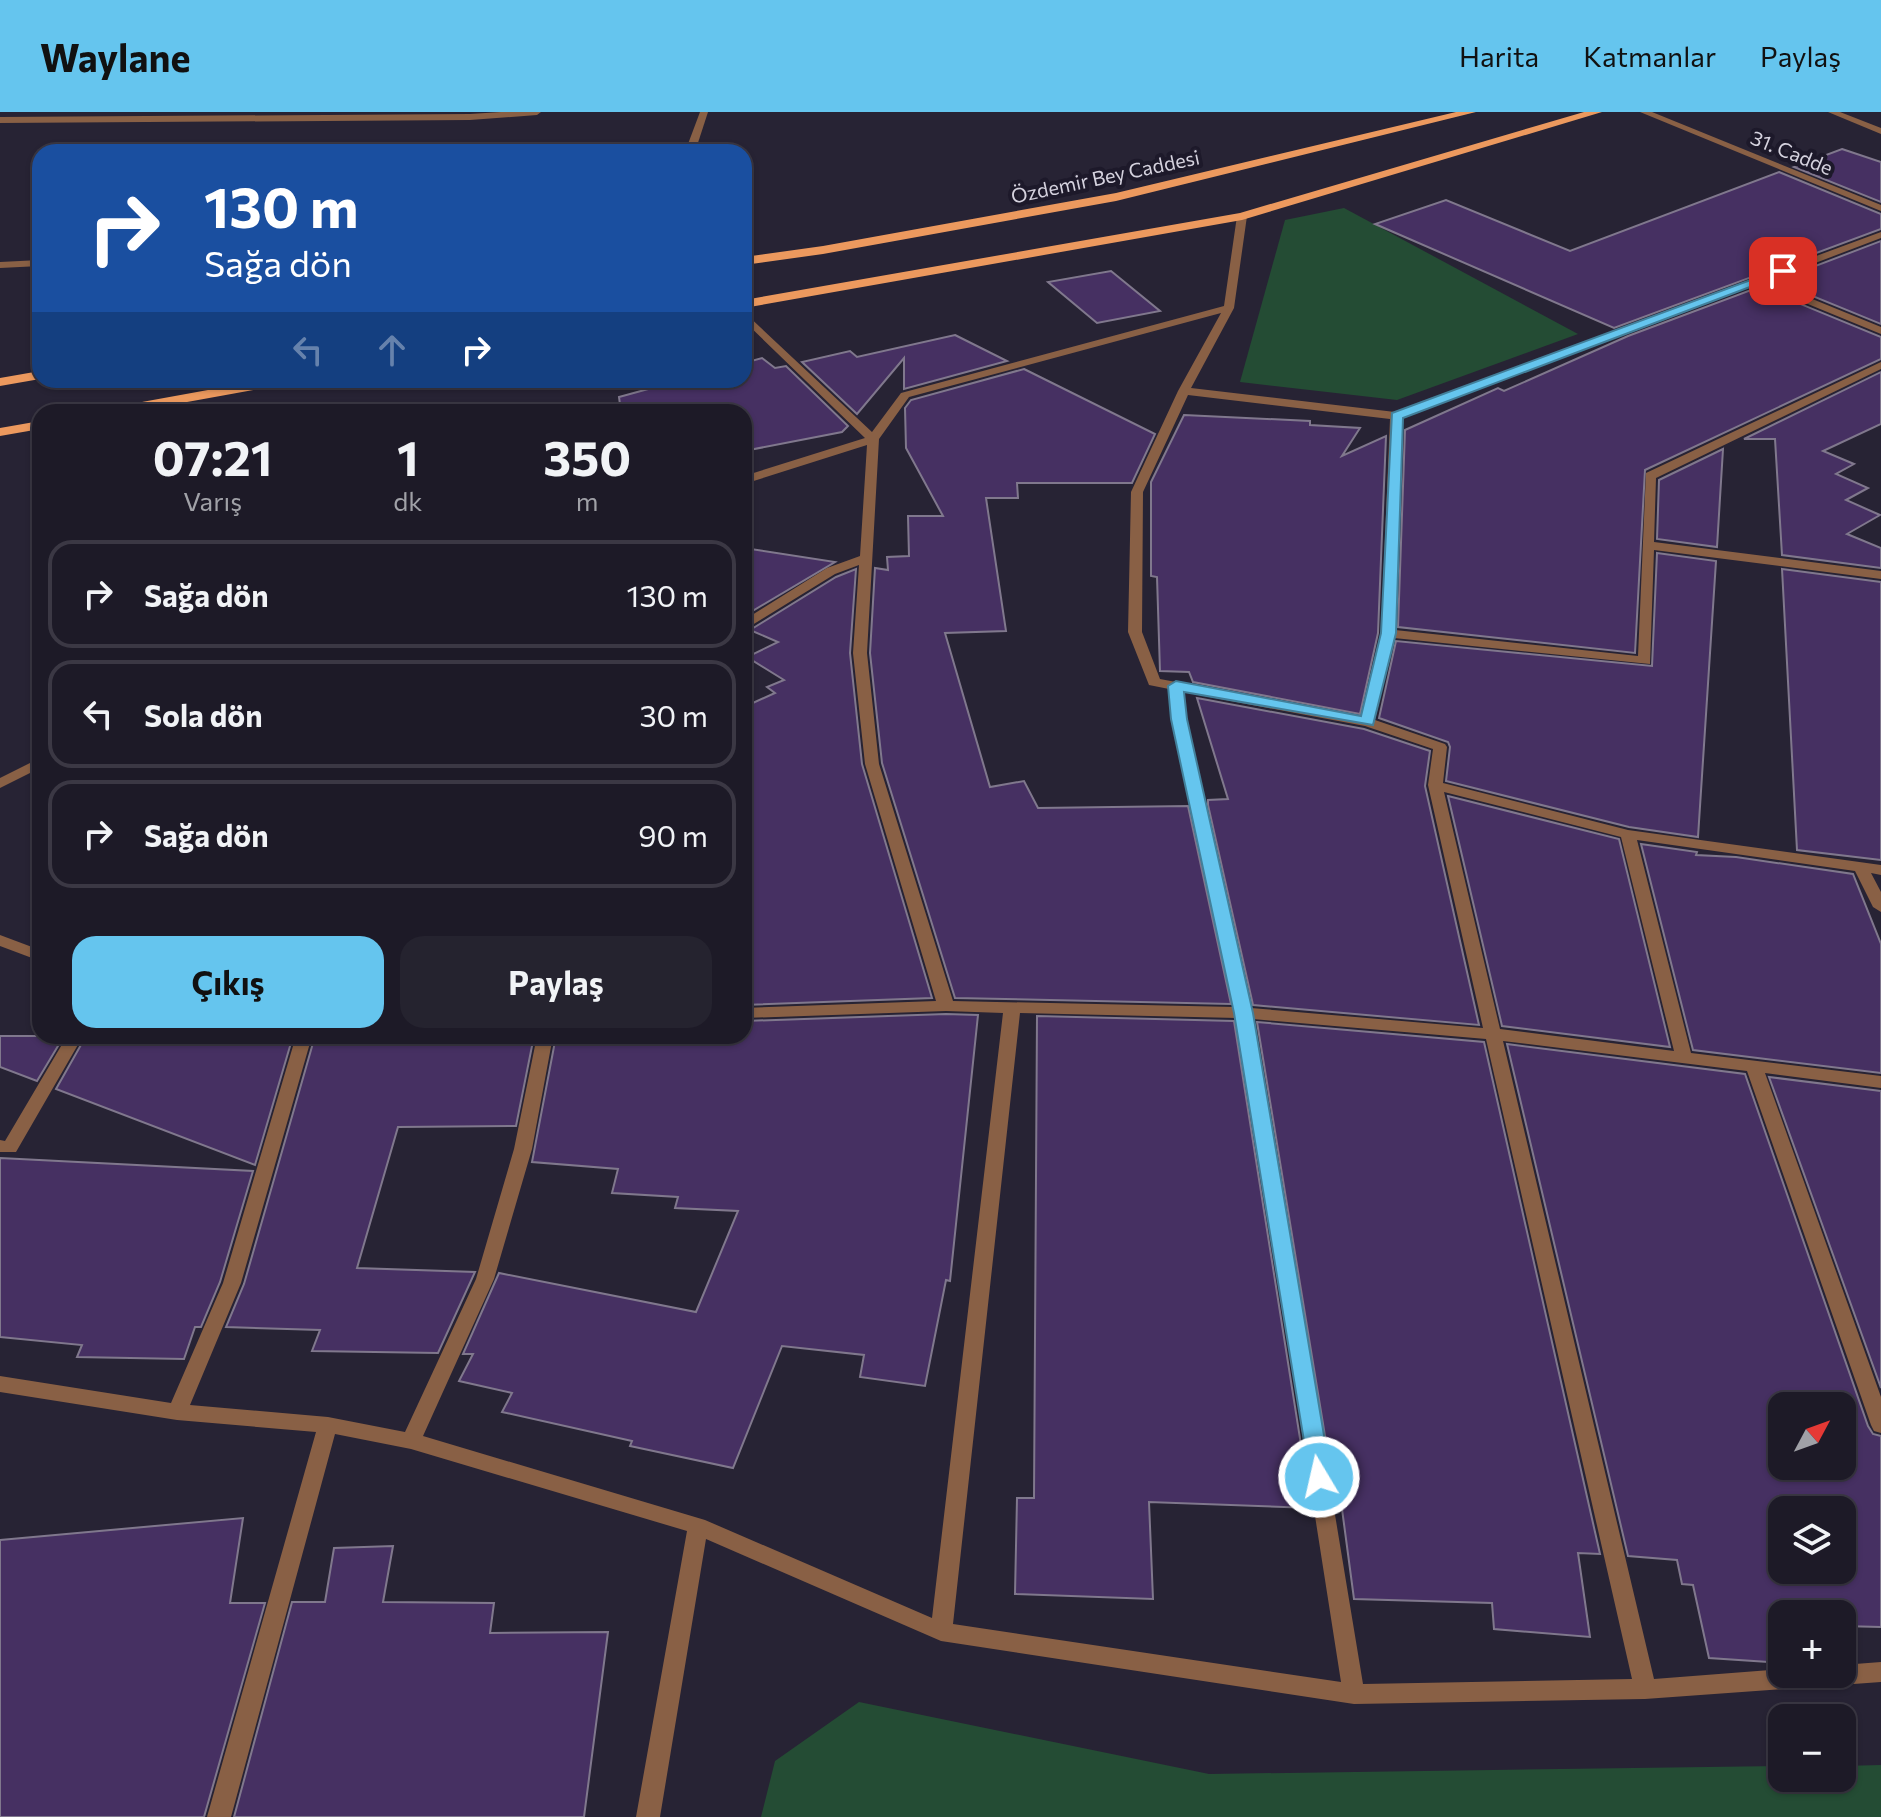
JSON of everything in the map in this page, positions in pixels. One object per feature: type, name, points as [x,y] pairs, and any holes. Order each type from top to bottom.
[{"type":"main road","name":"Özdemir Bey Caddesi","points":[[752,260],[1116,197],[1470,112]]},
{"type":"main road","points":[[752,303],[1242,216],[1596,112]]},
{"type":"main road","points":[[0,382],[32,376]]},
{"type":"main road","points":[[160,404],[244,388]]},
{"type":"main road","points":[[0,432],[32,426]]},
{"type":"street","points":[[0,120],[190,115],[470,117],[537,112]]},
{"type":"street","points":[[693,144],[704,112]]},
{"type":"street","name":"31. Cadde","points":[[1644,112],[1881,208]]},
{"type":"street","points":[[1832,112],[1881,131]]},
{"type":"street","points":[[1242,216],[1229,308],[1184,391],[1137,492],[1135,632],[1154,682],[1368,722],[1440,747],[1435,785],[1645,1689]]},
{"type":"street","points":[[1184,391],[1396,416],[1881,235]]},
{"type":"street","points":[[0,265],[32,263]]},
{"type":"street","points":[[1758,280],[1881,331]]},
{"type":"street","points":[[946,1006],[872,764],[860,653],[873,439],[905,395],[1229,308]]},
{"type":"street","points":[[752,323],[873,439]]},
{"type":"street","points":[[1388,633],[1645,661],[1650,476],[1881,365]]},
{"type":"street","points":[[1368,722],[1388,633],[1396,416]]},
{"type":"street","points":[[752,477],[873,439]]},
{"type":"street","points":[[1648,545],[1880,574]]},
{"type":"street","points":[[752,621],[831,571],[865,558]]},
{"type":"street","points":[[1176,686],[1179,719],[1244,1013],[1354,1694]]},
{"type":"street","points":[[0,784],[32,766]]},
{"type":"street","points":[[1435,785],[1628,834],[1881,870]]},
{"type":"street","points":[[1628,834],[1684,1059]]},
{"type":"street","points":[[1860,866],[1881,907]]},
{"type":"street","points":[[0,940],[32,953]]},
{"type":"street","points":[[752,1013],[946,1006],[1244,1013],[1494,1034],[1881,1082]]},
{"type":"street","points":[[941,1632],[1012,1007]]},
{"type":"street","points":[[0,1146],[10,1148],[70,1044]]},
{"type":"street","points":[[177,1412],[232,1283],[302,1044]]},
{"type":"street","points":[[411,1441],[485,1279],[523,1149],[543,1044]]},
{"type":"street","points":[[1754,1067],[1881,1425]]},
{"type":"street","points":[[0,1384],[177,1412],[328,1425],[411,1441],[698,1526],[941,1632],[1354,1694],[1645,1689],[1881,1672]]},
{"type":"street","points":[[219,1817],[328,1425]]},
{"type":"street","points":[[648,1817],[698,1526]]},
{"type":"green space","points":[[1344,208],[1578,334],[1397,400],[1240,382],[1285,220]]},
{"type":"green space","points":[[859,1702],[1209,1774],[1768,1766],[1768,1792],[1856,1792],[1856,1766],[1881,1765],[1881,1817],[761,1817],[775,1761]]},
{"type":"building","points":[[1842,149],[1881,162],[1881,202],[1794,167]]},
{"type":"building","points":[[1779,172],[1881,214],[1881,229],[1614,328],[1375,224],[1446,200],[1570,251]]},
{"type":"building","points":[[1881,241],[1881,324],[1776,281]]},
{"type":"building","points":[[1111,271],[1160,311],[1097,323],[1048,282]]},
{"type":"building","points":[[1759,287],[1881,337],[1881,359],[1645,470],[1635,653],[1398,627],[1405,430],[1498,388],[1504,391],[1628,336]]},
{"type":"building","points":[[955,335],[1007,361],[904,389],[904,358],[857,414],[802,362],[850,351],[857,357]]},
{"type":"building","points":[[762,358],[775,368],[786,366],[848,426],[842,432],[752,449],[752,404],[620,404],[619,397],[652,388],[752,388],[752,361]]},
{"type":"building","points":[[1024,369],[1155,434],[1132,483],[1017,483],[1018,498],[986,498],[1006,631],[945,633],[990,787],[1024,781],[1038,808],[1188,806],[1231,1004],[955,998],[882,763],[870,653],[875,568],[888,570],[887,557],[909,556],[908,516],[943,516],[906,448],[905,408],[911,400]]},
{"type":"building","points":[[1881,372],[1881,424],[1823,451],[1854,464],[1836,474],[1868,488],[1846,500],[1880,515],[1847,534],[1881,548],[1881,568],[1782,555],[1775,439],[1744,439]]},
{"type":"building","points":[[1184,415],[1310,421],[1310,425],[1360,428],[1342,456],[1386,436],[1378,633],[1360,714],[1193,682],[1189,672],[1160,671],[1157,577],[1151,576],[1151,482]]},
{"type":"building","points":[[1723,449],[1717,547],[1657,539],[1659,480]]},
{"type":"building","points":[[752,549],[835,562],[752,611]]},
{"type":"building","points":[[1657,553],[1716,561],[1698,837],[1629,827],[1446,781],[1448,742],[1379,718],[1396,641],[1652,666]]},
{"type":"building","points":[[856,569],[850,653],[862,764],[932,998],[752,1005],[752,703],[775,693],[767,687],[784,680],[752,660],[752,655],[778,642],[752,629],[836,577]]},
{"type":"building","points":[[1782,569],[1881,582],[1881,860],[1797,850]]},
{"type":"building","points":[[1197,698],[1364,729],[1430,751],[1425,786],[1479,1025],[1253,1005],[1208,805],[1208,800],[1228,799]]},
{"type":"building","points":[[1448,796],[1619,839],[1670,1047],[1502,1026]]},
{"type":"building","points":[[1641,844],[1697,852],[1696,855],[1736,857],[1853,874],[1881,944],[1881,1073],[1693,1050]]},
{"type":"building","points":[[978,1015],[950,1281],[946,1280],[925,1386],[860,1377],[864,1355],[782,1346],[733,1468],[630,1446],[632,1441],[502,1412],[512,1393],[459,1381],[473,1354],[463,1354],[499,1273],[696,1312],[738,1211],[675,1208],[678,1197],[612,1193],[618,1169],[532,1162],[554,1044],[752,1044],[752,1021]]},
{"type":"building","points":[[1037,1016],[1234,1021],[1311,1508],[1149,1502],[1153,1599],[1015,1594],[1017,1498],[1034,1498]]},
{"type":"building","points":[[1257,1022],[1484,1042],[1600,1554],[1578,1553],[1590,1637],[1494,1629],[1492,1603],[1354,1599],[1342,1509],[1337,1509]]},
{"type":"building","points":[[0,1036],[32,1036],[32,1044],[59,1044],[37,1081],[0,1067]]},
{"type":"building","points":[[81,1044],[291,1044],[255,1165],[56,1089]]},
{"type":"building","points":[[313,1044],[532,1044],[516,1126],[398,1127],[357,1268],[475,1272],[438,1353],[312,1351],[320,1330],[226,1327],[244,1284]]},
{"type":"building","points":[[1507,1044],[1745,1074],[1868,1426],[1873,1434],[1881,1436],[1881,1627],[1856,1626],[1856,1600],[1768,1600],[1768,1662],[1709,1658],[1693,1585],[1682,1584],[1677,1560],[1628,1556]]},
{"type":"building","points":[[1769,1077],[1881,1091],[1881,1388]]},
{"type":"building","points":[[0,1158],[253,1171],[220,1282],[201,1327],[195,1327],[184,1359],[77,1357],[82,1345],[0,1337]]},
{"type":"building","points":[[243,1518],[230,1603],[265,1603],[204,1817],[0,1817],[0,1540]]},
{"type":"building","points":[[393,1546],[383,1602],[494,1603],[490,1633],[608,1632],[584,1817],[234,1817],[292,1602],[325,1602],[334,1548]]},
{"type":"route","points":[[1319,1477],[1244,1013],[1179,719],[1176,686],[1368,722],[1388,633],[1396,416],[1783,271]]}]
